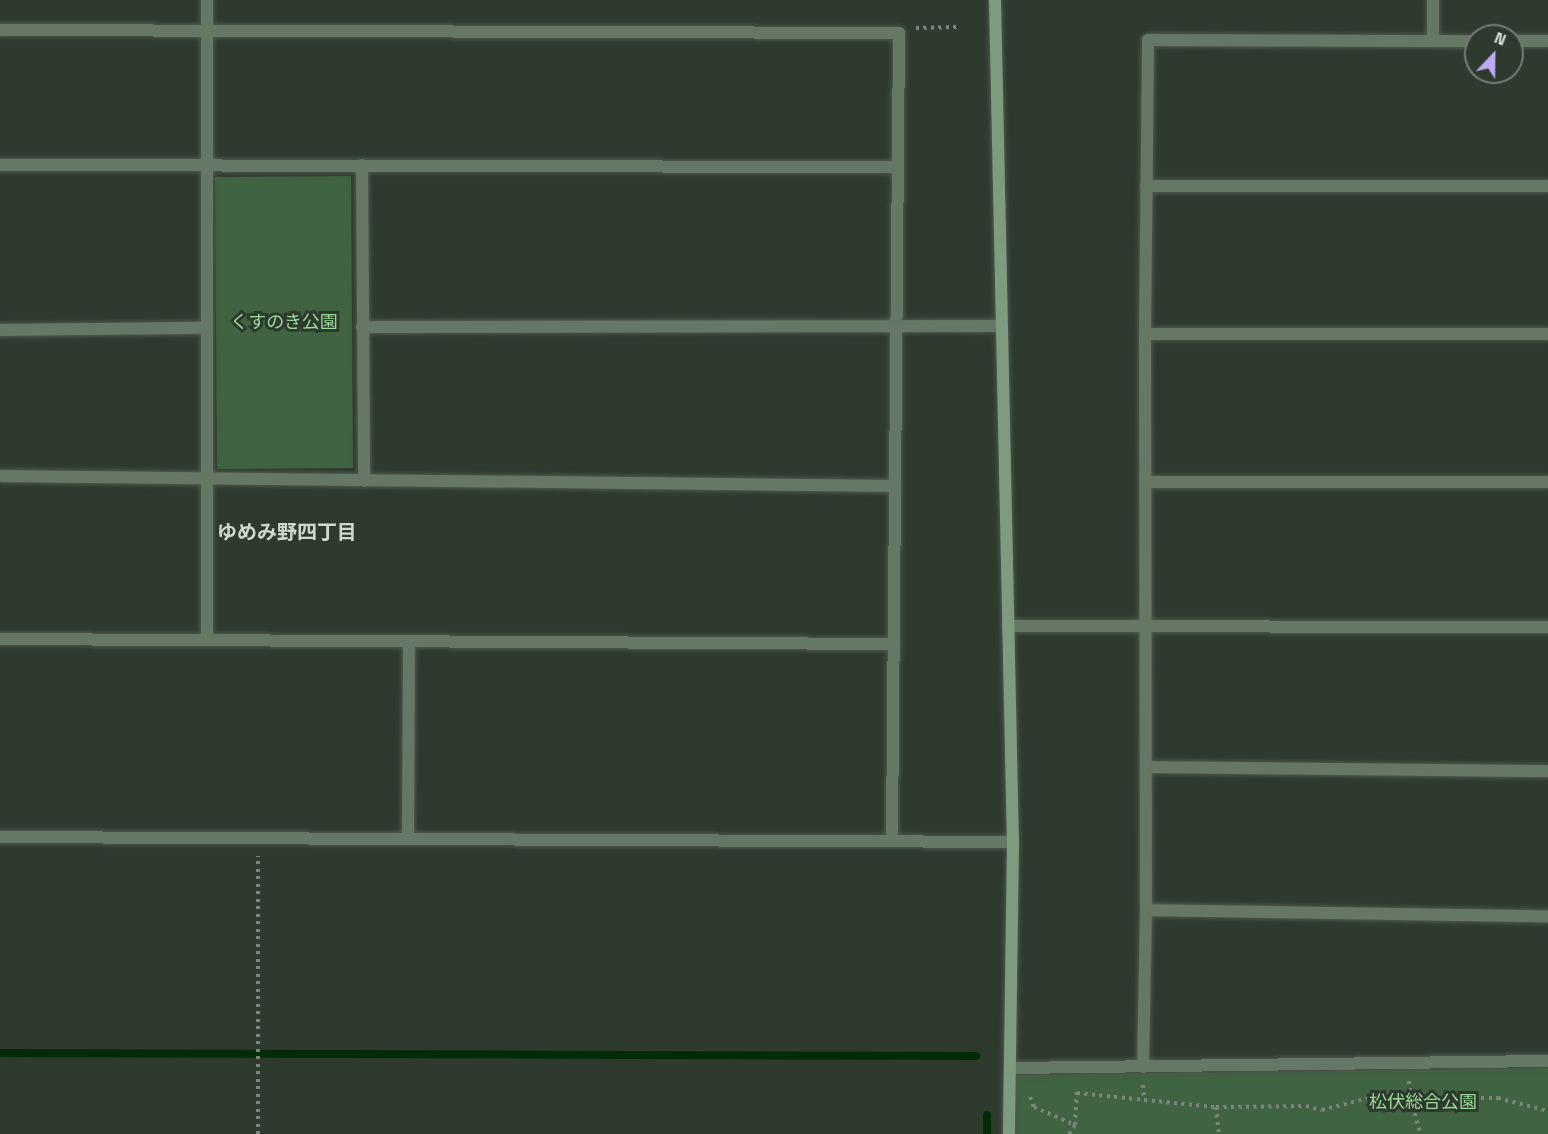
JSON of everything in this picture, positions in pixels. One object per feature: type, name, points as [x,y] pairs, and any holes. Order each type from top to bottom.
[{"type":"street","points":[[207,0],[207,640]]},
{"type":"street","points":[[995,0],[1012,842],[1009,1134]]},
{"type":"street","points":[[1433,0],[1433,41]]},
{"type":"street","points":[[0,30],[899,33],[892,841]]},
{"type":"street","points":[[1143,1067],[1146,910],[1145,334],[1148,39],[1464,41]]},
{"type":"street","points":[[1524,41],[1548,41]]},
{"type":"street","points":[[0,165],[898,167]]},
{"type":"street","points":[[362,165],[364,481]]},
{"type":"street","points":[[1146,186],[1548,186]]},
{"type":"street","points":[[362,327],[1002,326]]},
{"type":"street","points":[[0,330],[207,328]]},
{"type":"street","points":[[1145,334],[1548,334]]},
{"type":"street","points":[[0,476],[895,486]]},
{"type":"street","points":[[1146,482],[1548,482]]},
{"type":"street","points":[[1008,626],[1548,627]]},
{"type":"street","points":[[0,639],[894,644]]},
{"type":"street","points":[[408,839],[409,641]]},
{"type":"street","points":[[1146,767],[1548,771]]},
{"type":"street","points":[[0,837],[1012,842]]},
{"type":"street","points":[[1146,910],[1548,916]]},
{"type":"street","points":[[1011,1068],[1548,1061]]},
{"type":"path","points":[[899,33],[904,28],[959,27]]},
{"type":"path","points":[[258,838],[258,1134]]},
{"type":"path","points":[[1069,1134],[1075,1125],[1078,1067]]},
{"type":"path","points":[[1011,1090],[1027,1091],[1034,1107],[1075,1125]]},
{"type":"path","points":[[1077,1092],[1216,1107],[1306,1106],[1322,1110],[1369,1098],[1498,1098],[1548,1111]]},
{"type":"path","points":[[1410,1099],[1421,1134]]},
{"type":"path","points":[[1216,1107],[1219,1134]]},
{"type":"green space","name":"くすのき公園","points":[[351,176],[353,468],[217,469],[215,177]]},
{"type":"green space","name":"松伏総合公園","points":[[1548,1068],[1548,1134],[1012,1134],[1015,1075]]},
{"type":"waterway","points":[[0,1053],[976,1056]]},
{"type":"waterway","points":[[987,1115],[987,1134]]},
{"type":"district","name":"ゆめみ野四丁目","points":[[287,532]]}]
